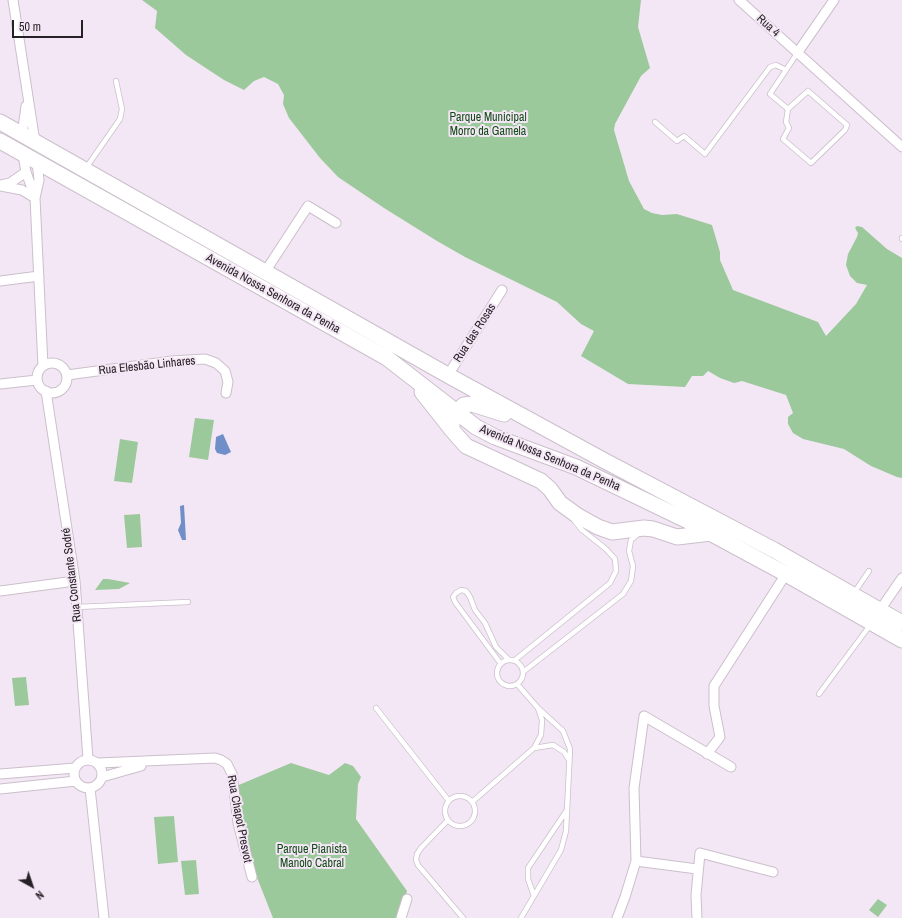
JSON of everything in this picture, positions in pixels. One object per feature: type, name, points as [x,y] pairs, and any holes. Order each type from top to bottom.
[{"type":"main road","name":"Avenida Nossa Senhora da Penha","points":[[0,122],[84,171],[539,426],[853,594],[902,622]]},
{"type":"main road","points":[[22,135],[23,155]]},
{"type":"main road","name":"Avenida Nossa Senhora da Penha","points":[[0,141],[23,155],[32,167],[381,354],[411,375],[476,427],[495,437],[576,467],[686,520],[786,574],[902,640]]},
{"type":"main road","points":[[32,167],[35,142]]},
{"type":"main road","points":[[411,375],[452,430],[466,446],[540,481],[550,488],[560,503],[578,516],[598,527],[612,532],[644,528],[652,529],[666,535],[681,537],[711,533]]},
{"type":"main road","points":[[452,430],[452,420],[456,412],[464,405],[472,404],[539,426]]},
{"type":"main road","points":[[666,535],[675,534],[686,520],[688,512],[684,503]]},
{"type":"street","points":[[13,0],[27,99],[35,142]]},
{"type":"street","name":"Rua 4","points":[[740,0],[902,147]]},
{"type":"street","points":[[798,52],[834,0]]},
{"type":"street","points":[[22,135],[27,99]]},
{"type":"street","points":[[0,186],[10,183],[32,167]]},
{"type":"street","points":[[32,167],[39,180],[35,198]]},
{"type":"street","points":[[32,167],[35,198],[43,366],[38,374],[38,380],[42,389],[46,392],[54,393],[62,389],[66,383],[67,375],[65,370],[55,363],[43,366]]},
{"type":"street","points":[[0,186],[22,190],[35,198]]},
{"type":"street","points":[[265,272],[308,206],[336,223]]},
{"type":"street","points":[[0,280],[39,276]]},
{"type":"street","name":"Rua das Rosas","points":[[448,375],[502,290]]},
{"type":"street","name":"Rua Elesbão Linhares","points":[[67,375],[172,361],[205,360],[216,363],[225,371],[228,382],[226,393]]},
{"type":"street","points":[[0,384],[38,380]]},
{"type":"street","name":"Rua Constante Sodré","points":[[46,392],[75,581],[88,759]]},
{"type":"street","points":[[706,754],[720,737],[714,706],[714,686],[786,574]]},
{"type":"street","points":[[880,610],[902,578]]},
{"type":"street","points":[[0,591],[75,581]]},
{"type":"street","points":[[617,918],[636,861],[634,788],[644,716],[706,754],[731,767]]},
{"type":"street","name":"Rua Chapot Presvot","points":[[98,763],[153,762],[215,758],[227,764],[232,774],[238,822],[252,877]]},
{"type":"street","points":[[88,759],[98,763],[101,767],[102,777],[95,786],[90,788],[80,785],[76,781],[74,777],[75,768],[82,760],[88,759]]},
{"type":"street","name":"Rua Chapot Presvot","points":[[102,777],[153,762]]},
{"type":"street","points":[[0,774],[75,768]]},
{"type":"street","points":[[0,789],[76,781]]},
{"type":"street","points":[[90,788],[104,918]]},
{"type":"street","points":[[697,918],[698,869],[700,853],[774,872]]},
{"type":"street","points":[[636,861],[698,869]]},
{"type":"street","points":[[401,918],[407,899]]},
{"type":"lane","points":[[788,109],[770,94],[798,52]]},
{"type":"lane","points":[[655,122],[677,141],[684,136],[705,154],[770,67],[776,65],[786,70]]},
{"type":"lane","points":[[84,171],[120,119],[122,109],[116,81]]},
{"type":"lane","points":[[806,92],[810,92],[845,123],[847,128],[811,164],[783,139],[789,128],[786,122],[788,109],[806,92]]},
{"type":"lane","points":[[514,660],[610,583],[616,571],[615,560],[606,550],[582,530],[560,503]]},
{"type":"lane","points":[[524,672],[519,663],[514,660],[509,660],[501,664],[497,671],[500,682],[511,686],[517,684],[523,677],[524,672],[623,594],[631,581],[633,566],[629,552],[631,540],[644,528]]},
{"type":"lane","points":[[853,594],[869,571]]},
{"type":"lane","points":[[501,664],[455,602],[453,597],[461,590],[466,591],[475,610],[485,623],[496,647],[509,660]]},
{"type":"lane","points":[[77,607],[188,602]]},
{"type":"lane","points":[[819,694],[872,623]]},
{"type":"lane","points":[[517,684],[538,708],[562,731],[570,749],[568,809],[565,840],[521,918]]},
{"type":"lane","points":[[376,708],[449,802]]},
{"type":"lane","points":[[472,802],[534,748],[541,735],[542,728],[542,720],[538,708]]},
{"type":"lane","points":[[534,748],[553,745],[564,752],[570,762]]},
{"type":"lane","points":[[461,796],[472,802],[475,813],[469,823],[458,826],[448,820],[445,811],[449,802],[454,797],[461,796]]},
{"type":"lane","points":[[534,896],[528,879],[528,868],[568,809]]},
{"type":"lane","points":[[448,820],[420,848],[416,860],[418,865],[463,918]]},
{"type":"green space","name":"Parque Municipal Morro da Gamela","points":[[142,0],[641,0],[638,27],[650,68],[641,76],[615,124],[614,130],[629,181],[644,209],[652,213],[662,215],[677,214],[712,225],[720,252],[720,260],[733,290],[818,322],[826,336],[856,304],[867,285],[857,283],[850,276],[846,265],[848,254],[858,233],[855,228],[857,226],[862,227],[887,249],[902,258],[902,478],[871,466],[844,449],[803,439],[793,433],[788,424],[788,417],[793,413],[786,395],[742,381],[734,383],[720,378],[708,371],[703,376],[692,376],[685,387],[628,384],[581,356],[594,331],[581,324],[557,302],[465,257],[384,208],[338,177],[320,158],[289,118],[283,104],[284,95],[278,84],[264,77],[254,81],[244,90],[224,80],[186,55],[155,28],[157,11]]},
{"type":"green space","points":[[195,418],[214,420],[208,460],[189,457]]},
{"type":"green space","points":[[120,439],[138,442],[132,483],[114,481]]},
{"type":"green space","points":[[140,514],[142,547],[127,548],[124,515]]},
{"type":"green space","points":[[103,579],[130,583],[119,589],[95,590]]},
{"type":"green space","points":[[26,677],[29,705],[15,706],[12,678]]},
{"type":"green space","name":"Parque Pianista Manolo Cabral","points":[[291,763],[329,775],[345,763],[353,766],[361,777],[358,784],[356,819],[407,891],[399,918],[273,918],[256,875],[234,787]]},
{"type":"green space","points":[[174,816],[178,862],[158,864],[154,817]]},
{"type":"green space","points":[[196,860],[199,894],[185,895],[181,861]]},
{"type":"green space","points":[[878,899],[887,905],[878,917],[869,910]]},
{"type":"water","points":[[223,434],[231,452],[225,455],[217,453],[215,449],[216,437]]},
{"type":"water","points":[[184,505],[186,540],[182,540],[178,530],[181,523],[180,506]]}]
